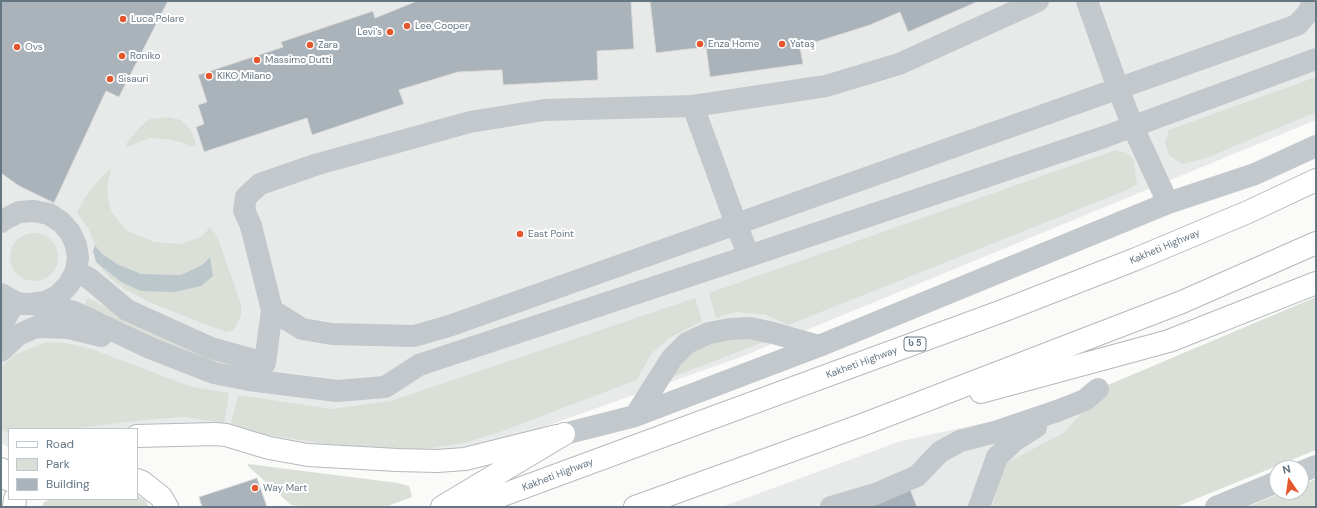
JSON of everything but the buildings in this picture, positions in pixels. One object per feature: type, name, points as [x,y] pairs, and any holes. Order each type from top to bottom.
[{"type":"main road","name":"Kakheti Highway","points":[[470,507],[1005,310],[1136,259],[1248,212],[1316,180]]},
{"type":"main road","points":[[635,507],[862,424],[1182,302],[1316,243]]},
{"type":"main road","points":[[862,424],[1169,342],[1316,283]]},
{"type":"main road","points":[[138,436],[215,434],[226,435],[269,448],[308,455],[437,461],[465,459],[564,434]]},
{"type":"main road","points":[[442,507],[564,434]]},
{"type":"main road","points":[[138,480],[161,497],[167,507]]},
{"type":"street","points":[[248,380],[264,363],[272,310],[252,226],[244,210],[246,197],[260,184],[318,164],[470,122],[544,110],[693,106],[826,86],[899,64],[1038,1]]},
{"type":"street","points":[[1086,1],[1133,127],[1168,203]]},
{"type":"street","points":[[272,310],[302,329],[332,334],[414,336],[449,326],[1297,25],[1308,13],[1314,1]]},
{"type":"street","points":[[16,300],[74,312],[150,348],[214,373],[248,380],[337,391],[385,387],[420,365],[1133,127],[1316,59]]},
{"type":"street","points":[[693,106],[749,256]]},
{"type":"street","points":[[564,434],[635,416],[819,346],[1168,203],[1255,174],[1316,146]]},
{"type":"street","points":[[2,218],[19,212],[34,211],[48,214],[62,222],[70,232],[76,244],[78,258],[76,271],[69,284],[59,295],[46,302],[16,300]]},
{"type":"street","points":[[76,271],[90,279],[128,310],[212,348],[264,363]]},
{"type":"street","points":[[1,326],[16,300]]},
{"type":"street","points":[[1,351],[18,335],[36,327],[69,328],[150,348]]},
{"type":"street","points":[[635,416],[672,358],[687,343],[709,333],[730,329],[750,328],[819,346]]},
{"type":"street","points":[[831,507],[878,493],[917,476],[940,452],[960,440],[995,432],[1057,411],[1086,400],[1098,389]]},
{"type":"street","points":[[979,507],[997,457],[1014,441],[1032,431],[1057,411]]},
{"type":"street","points":[[1216,507],[1269,485]]},
{"type":"shaded area","name":"East Point","points":[[1,1],[1316,1],[1316,120],[741,357],[501,442],[424,456],[330,451],[138,426],[125,428],[8,428],[8,447],[1,443]]},
{"type":"shaded area","points":[[95,245],[101,253],[117,264],[141,274],[181,275],[202,265],[210,257],[213,276],[201,286],[174,292],[141,291],[121,282],[96,262],[93,251]]},
{"type":"shaded area","points":[[1108,385],[1063,433],[1004,464],[992,507],[722,507],[901,441],[1035,412]]},
{"type":"green space","points":[[1316,77],[1316,112],[1206,158],[1182,164],[1169,155],[1165,142],[1169,130]]},
{"type":"green space","points":[[168,117],[181,120],[191,130],[196,145],[191,147],[181,142],[149,138],[128,147],[126,144],[138,129],[150,119]]},
{"type":"green space","points":[[1116,150],[1127,153],[1134,161],[1137,184],[1129,189],[788,325],[766,315],[736,312],[716,318],[709,293]]},
{"type":"green space","points":[[111,168],[107,188],[109,203],[112,213],[127,231],[154,242],[181,244],[203,236],[210,227],[217,236],[241,304],[241,315],[233,330],[226,332],[151,303],[125,289],[109,277],[96,262],[121,282],[213,276],[210,257],[202,265],[181,275],[141,274],[117,264],[101,253],[95,245],[88,228],[77,213],[84,199],[98,181]]},
{"type":"green space","points":[[29,233],[39,233],[51,240],[58,252],[58,262],[51,274],[39,281],[29,281],[21,277],[14,270],[10,262],[10,252],[14,244],[21,237]]},
{"type":"green space","points":[[1316,297],[1316,450],[1291,460],[1269,460],[1269,469],[1176,507],[992,507],[1004,464],[1063,433],[1108,385]]},
{"type":"green space","points":[[88,298],[189,350],[232,362],[231,366],[188,355],[83,308]]},
{"type":"green space","points":[[695,298],[702,321],[671,337],[652,353],[636,380],[500,432],[464,443],[417,450],[328,444],[268,435],[231,424],[238,395],[332,409],[391,401]]},
{"type":"green space","points":[[727,335],[769,340],[670,378],[683,359],[697,346]]},
{"type":"green space","points":[[46,342],[66,343],[89,348],[192,387],[229,393],[224,423],[185,417],[144,420],[79,428],[8,428],[8,433],[1,429],[1,369],[5,363],[16,354]]},
{"type":"green space","points":[[248,464],[398,483],[409,486],[412,497],[385,507],[308,507],[291,505],[248,466]]},
{"type":"green space","points":[[1316,479],[1316,507],[1246,507],[1269,498],[1269,500],[1309,500],[1309,482]]},
{"type":"green space","points":[[138,496],[146,501],[149,507],[42,507],[44,502],[49,500],[138,500]]},
{"type":"place","name":"Luca Polare","points":[[123,19]]},
{"type":"place","name":"Lee Cooper","points":[[407,26]]},
{"type":"place","name":"Levi's","points":[[390,32]]},
{"type":"place","name":"Enza Home","points":[[700,44]]},
{"type":"place","name":"Yataş","points":[[782,44]]},
{"type":"place","name":"Zara","points":[[310,45]]},
{"type":"place","name":"Ovs","points":[[17,47]]},
{"type":"place","name":"Roniko","points":[[122,56]]},
{"type":"place","name":"Massimo Dutti","points":[[257,60]]},
{"type":"place","name":"KIKO Milano","points":[[209,76]]},
{"type":"place","name":"Sisauri","points":[[110,79]]},
{"type":"place","name":"East Point","points":[[520,234]]},
{"type":"place","name":"Way Mart","points":[[255,488]]}]
